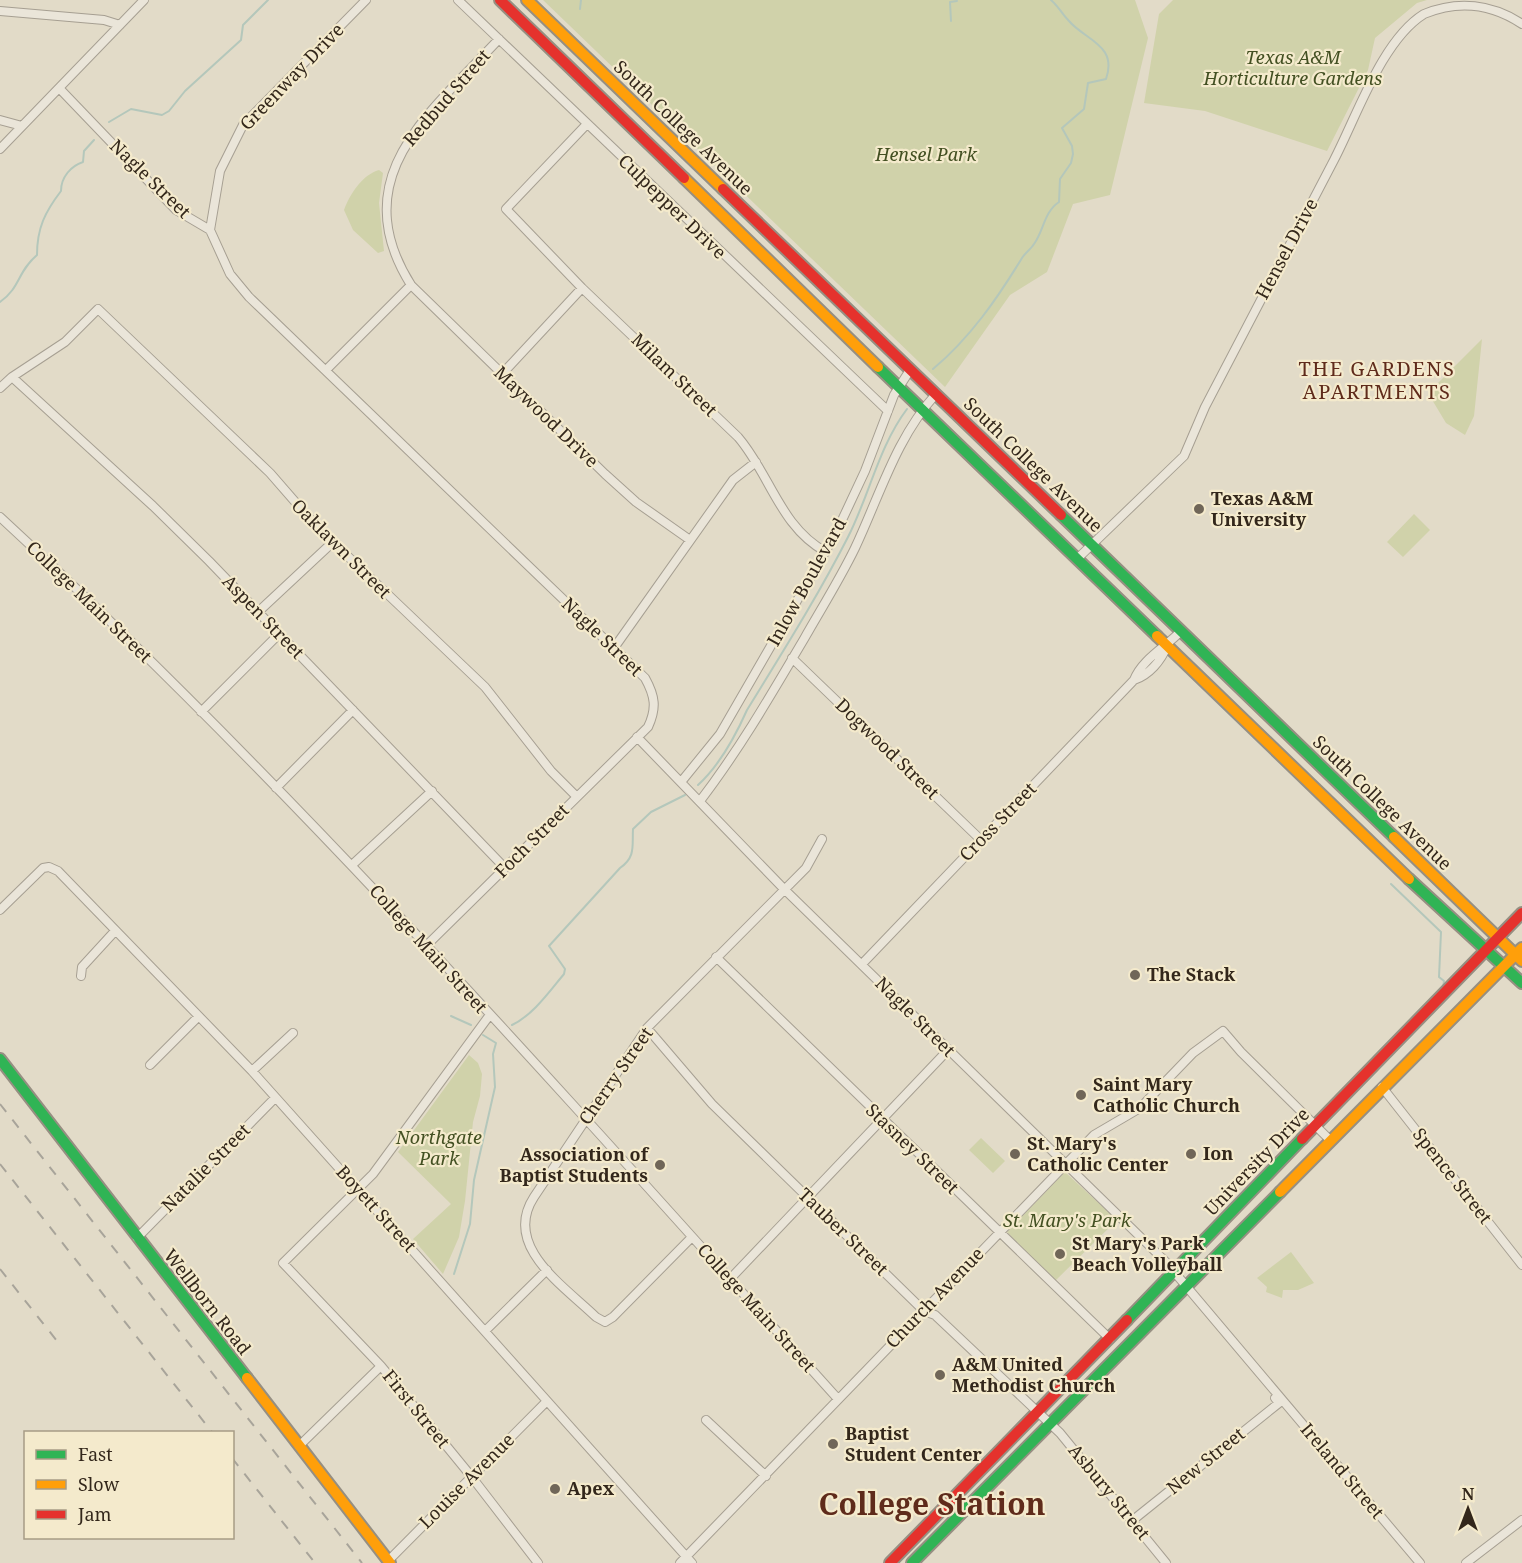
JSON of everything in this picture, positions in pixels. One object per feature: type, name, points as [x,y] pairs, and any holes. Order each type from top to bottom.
[{"type":"main road","name":"South College Avenue","points":[[500,0],[1310,784],[1502,967],[1522,983]]},
{"type":"main road","name":"South College Avenue","points":[[526,0],[1497,938],[1520,955]]},
{"type":"main road","points":[[707,202],[721,188]]},
{"type":"main road","points":[[999,482],[1012,468]]},
{"type":"main road","points":[[1310,784],[1323,770]]},
{"type":"main road","name":"University Drive","points":[[890,1563],[1522,913]]},
{"type":"main road","name":"University Drive","points":[[912,1563],[1502,967],[1520,955]]},
{"type":"main road","name":"Wellborn Road","points":[[0,1059],[389,1562]]},
{"type":"street","points":[[0,149],[144,0]]},
{"type":"street","name":"Greenway Drive","points":[[210,230],[219,171],[243,125],[366,0]]},
{"type":"street","name":"Culpepper Drive","points":[[458,0],[586,125],[888,411]]},
{"type":"street","name":"Hensel Drive","points":[[1077,559],[1184,456],[1206,405],[1371,84],[1404,31],[1433,9],[1469,2],[1497,9],[1522,24]]},
{"type":"street","points":[[0,11],[104,20],[120,25]]},
{"type":"street","name":"Redbud Street","points":[[411,285],[394,254],[388,219],[387,200],[393,167],[410,135],[499,39]]},
{"type":"street","name":"Nagle Street","points":[[59,88],[176,210],[210,230],[230,274],[241,289],[645,678],[655,700],[654,714],[648,727],[637,737],[784,889],[1066,1164],[1174,1272],[1185,1286]]},
{"type":"street","points":[[0,120],[22,126]]},
{"type":"street","name":"Milam Street","points":[[586,125],[506,209],[582,288],[738,436],[756,462],[789,521],[806,540],[826,552]]},
{"type":"street","points":[[326,370],[411,285]]},
{"type":"street","name":"Maywood Drive","points":[[411,285],[636,502],[690,540]]},
{"type":"street","points":[[502,374],[582,288]]},
{"type":"street","name":"Oaklawn Street","points":[[12,377],[65,342],[98,309],[270,473],[303,514],[485,687],[551,771],[577,797]]},
{"type":"street","name":"Inlow Boulevard","points":[[681,782],[720,734],[826,552],[851,501],[898,386],[910,370]]},
{"type":"street","points":[[0,388],[12,377]]},
{"type":"street","name":"Aspen Street","points":[[12,377],[153,506],[505,868]]},
{"type":"street","name":"Inlow Boulevard","points":[[700,801],[734,756],[848,563],[897,453],[923,408],[936,394]]},
{"type":"street","points":[[614,648],[733,480],[756,462]]},
{"type":"street","name":"College Main Street","points":[[0,517],[93,603],[352,866],[427,945],[838,1399]]},
{"type":"street","points":[[258,612],[333,542]]},
{"type":"street","name":"Cross Street","points":[[862,964],[1134,680],[1144,676],[1164,656],[1167,646],[1181,631]]},
{"type":"street","points":[[201,712],[279,634]]},
{"type":"street","name":"Dogwood Street","points":[[792,658],[981,840]]},
{"type":"street","points":[[276,788],[353,710]]},
{"type":"street","name":"Foch Street","points":[[427,945],[637,737]]},
{"type":"street","points":[[352,866],[432,792]]},
{"type":"street","name":"Cherry Street","points":[[692,1237],[613,1317],[605,1322],[596,1317],[547,1270],[529,1248],[525,1238],[524,1216],[534,1197],[647,1028],[806,868],[822,838]]},
{"type":"street","name":"Boyett Street","points":[[0,910],[35,874],[49,867],[58,871],[252,1071],[690,1560]]},
{"type":"street","points":[[81,976],[82,967],[115,931]]},
{"type":"street","name":"Stasney Street","points":[[716,957],[1110,1339]]},
{"type":"street","points":[[357,1189],[373,1174],[489,1016]]},
{"type":"street","points":[[150,1065],[198,1017]]},
{"type":"street","name":"Tauber Street","points":[[647,1028],[712,1104],[924,1311],[935,1315],[1049,1423]]},
{"type":"street","name":"Church Avenue","points":[[680,1563],[690,1560],[838,1399],[1100,1129],[1140,1108],[1193,1053],[1223,1031],[1241,1052],[1330,1140]]},
{"type":"street","points":[[252,1071],[293,1033]]},
{"type":"street","points":[[730,1279],[948,1050]]},
{"type":"street","name":"Spence Street","points":[[1382,1087],[1522,1265]]},
{"type":"street","name":"Natalie Street","points":[[137,1238],[275,1098]]},
{"type":"street","name":"First Street","points":[[357,1189],[283,1263],[381,1366],[471,1476],[538,1563]]},
{"type":"street","points":[[485,1331],[547,1270]]},
{"type":"street","name":"Ireland Street","points":[[1185,1286],[1420,1563]]},
{"type":"street","points":[[299,1446],[381,1366]]},
{"type":"street","name":"Ireland Street","points":[[1263,1379],[1279,1403]]},
{"type":"street","name":"Louise Avenue","points":[[389,1562],[547,1401]]},
{"type":"street","name":"New Street","points":[[1132,1520],[1279,1403]]},
{"type":"street","points":[[706,1420],[766,1476]]},
{"type":"street","name":"Asbury Street","points":[[1049,1423],[1166,1563]]},
{"type":"street","points":[[1466,1563],[1522,1520]]},
{"type":"green space","name":"Hensel Park","points":[[543,0],[1135,0],[1148,38],[1110,195],[1073,204],[1047,272],[1010,295],[945,387]]},
{"type":"green space","name":"Texas A&M Horticulture Gardens","points":[[1173,0],[1427,0],[1417,3],[1375,38],[1368,70],[1327,151],[1205,111],[1144,103],[1159,14]]},
{"type":"green space","points":[[379,170],[383,173],[379,203],[384,251],[378,253],[353,230],[344,210],[357,186],[367,176]]},
{"type":"green space","points":[[1482,339],[1474,416],[1465,435],[1446,423],[1428,393]]},
{"type":"green space","points":[[1414,514],[1430,530],[1403,557],[1387,542]]},
{"type":"green space","name":"Northgate Park","points":[[469,1055],[478,1063],[482,1074],[480,1096],[473,1122],[459,1237],[443,1274],[413,1239],[451,1204],[398,1152]]},
{"type":"green space","points":[[981,1138],[1005,1161],[993,1173],[969,1150]]},
{"type":"green space","name":"St. Mary's Park","points":[[1065,1172],[1117,1220],[1054,1282],[1007,1232]]},
{"type":"green space","points":[[1291,1252],[1314,1283],[1298,1290],[1283,1290],[1282,1298],[1266,1292],[1267,1287],[1257,1278]]},
{"type":"waterway","points":[[109,122],[131,109],[162,115],[169,111],[185,91],[241,40],[243,25],[268,0]]},
{"type":"waterway","points":[[580,9],[581,0]]},
{"type":"waterway","points":[[933,369],[982,317],[1023,256],[1033,246],[1047,216],[1059,202],[1060,179],[1071,163],[1072,146],[1062,128],[1084,109],[1088,83],[1106,79],[1109,68],[1108,58],[1104,51],[1076,28],[1051,0]]},
{"type":"waterway","points":[[951,21],[950,2],[957,1]]},
{"type":"waterway","points":[[0,302],[12,291],[26,267],[37,255],[38,237],[46,213],[61,191],[65,177],[74,166],[83,162],[84,151],[94,140]]},
{"type":"waterway","points":[[698,785],[726,750],[747,710],[824,581],[848,537],[889,439],[907,409]]},
{"type":"waterway","points":[[512,1025],[534,1009],[564,974],[565,969],[549,946],[629,860],[632,851],[633,829],[651,812],[685,795]]},
{"type":"waterway","points":[[1391,884],[1441,932],[1439,977],[1444,981],[1443,988]]},
{"type":"waterway","points":[[451,1016],[471,1025]]},
{"type":"waterway","points":[[454,1274],[470,1224],[474,1180],[495,1087],[493,1054],[496,1043],[483,1035]]},
{"type":"railway","points":[[0,1104],[362,1563]]},
{"type":"railway","points":[[0,1164],[211,1431]]},
{"type":"railway","points":[[0,1269],[61,1346]]},
{"type":"railway","points":[[234,1461],[315,1563]]},
{"type":"traffic: fast","points":[[878,367],[1157,636]]},
{"type":"traffic: fast","points":[[1061,515],[1394,837]]},
{"type":"traffic: fast","points":[[1409,879],[1522,983]]},
{"type":"traffic: fast","points":[[0,1059],[247,1378]]},
{"type":"traffic: fast","points":[[1127,1320],[1302,1139]]},
{"type":"traffic: fast","points":[[912,1563],[1280,1192]]},
{"type":"traffic: slow","points":[[527,0],[723,189]]},
{"type":"traffic: slow","points":[[684,178],[878,367]]},
{"type":"traffic: slow","points":[[1157,636],[1409,879]]},
{"type":"traffic: slow","points":[[1394,837],[1522,961]]},
{"type":"traffic: slow","points":[[1280,1192],[1522,948]]},
{"type":"traffic: slow","points":[[247,1378],[390,1563]]},
{"type":"traffic: jam","points":[[500,0],[684,178]]},
{"type":"traffic: jam","points":[[723,189],[1061,515]]},
{"type":"traffic: jam","points":[[1302,1139],[1522,913]]},
{"type":"traffic: jam","points":[[890,1563],[1127,1320]]},
{"type":"place","name":"Texas A&M University","points":[[1199,509]]},
{"type":"place","name":"The Stack","points":[[1135,975]]},
{"type":"place","name":"Saint Mary Catholic Church","points":[[1081,1095]]},
{"type":"place","name":"St. Mary's Catholic Center","points":[[1015,1154]]},
{"type":"place","name":"Ion","points":[[1191,1154]]},
{"type":"place","name":"Association of Baptist Students","points":[[660,1165]]},
{"type":"place","name":"St Mary's Park Beach Volleyball","points":[[1060,1254]]},
{"type":"place","name":"A&M United Methodist Church","points":[[940,1375]]},
{"type":"place","name":"Baptist Student Center","points":[[833,1444]]},
{"type":"place","name":"Apex","points":[[555,1489]]},
{"type":"district","name":"THE GARDENS APARTMENTS","points":[[1377,380]]},
{"type":"district","name":"College Station","points":[[932,1505]]}]
